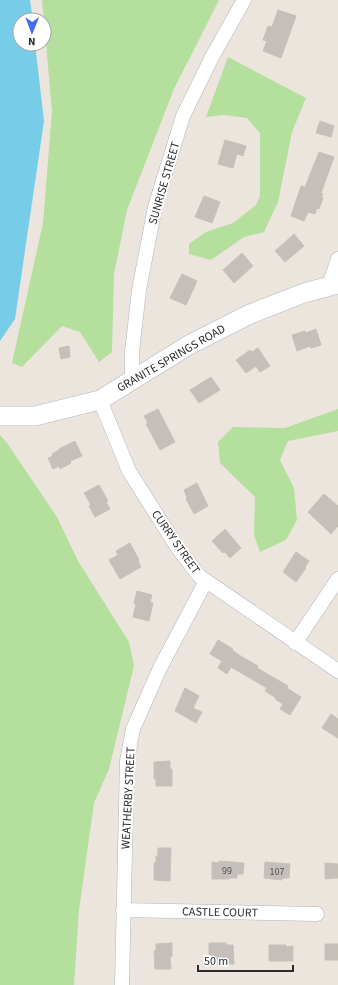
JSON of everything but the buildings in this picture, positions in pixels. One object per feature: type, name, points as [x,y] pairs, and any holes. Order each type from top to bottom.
[{"type":"street","name":"SUNRISE STREET","points":[[132,381],[132,352],[139,290],[155,206],[183,116],[212,57],[244,0]]},
{"type":"street","points":[[333,285],[338,259]]},
{"type":"street","name":"GRANITE SPRINGS ROAD","points":[[0,416],[36,416],[100,400],[189,345],[250,314],[304,292],[333,285]]},
{"type":"street","name":"CURRY STREET","points":[[100,400],[129,471],[177,547],[199,576],[338,671]]},
{"type":"street","points":[[295,643],[338,579]]},
{"type":"street","name":"WEATHERBY STREET","points":[[122,985],[127,761],[133,729],[160,668],[206,581]]},
{"type":"street","name":"CASTLE COURT","points":[[123,910],[316,914]]},
{"type":"green space","points":[[42,0],[219,0],[174,89],[127,210],[114,274],[112,352],[99,362],[80,332],[62,326],[22,367],[12,363],[43,223],[52,111],[47,52],[52,52],[52,12],[43,12]]},
{"type":"green space","points":[[228,57],[306,98],[292,132],[278,202],[264,232],[244,237],[211,260],[189,254],[189,244],[206,232],[233,223],[256,205],[260,196],[260,133],[247,118],[224,115],[206,117]]},
{"type":"green space","points":[[338,409],[338,431],[288,441],[280,460],[294,488],[297,520],[286,540],[260,552],[254,535],[255,497],[220,463],[218,442],[233,427],[285,428]]},
{"type":"green space","points":[[0,435],[57,517],[78,561],[129,642],[134,666],[109,769],[94,803],[79,910],[74,985],[0,985]]},
{"type":"water","points":[[0,0],[30,0],[32,12],[12,12],[12,52],[36,52],[44,121],[15,319],[0,341]]}]
